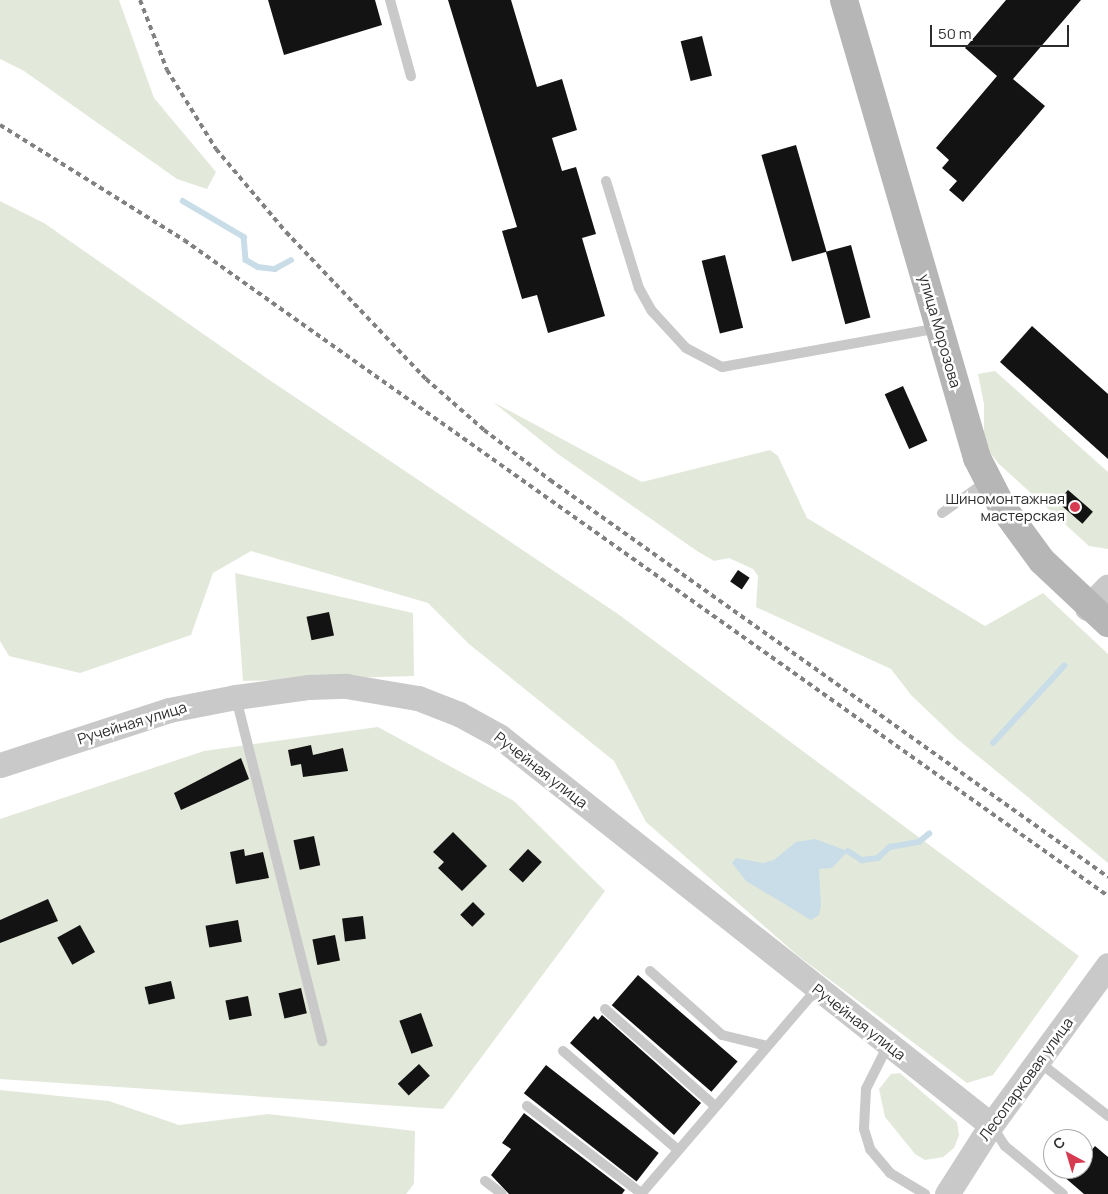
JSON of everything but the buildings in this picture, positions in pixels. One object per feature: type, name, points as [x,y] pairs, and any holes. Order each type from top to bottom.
[{"type":"main road","name":"улица Морозова","points":[[844,0],[969,435],[988,480],[1030,546],[1098,615]]},
{"type":"street","points":[[1098,615],[1108,586]]},
{"type":"street","name":"Ручейная улица","points":[[0,764],[169,710],[236,697],[310,687],[346,686],[418,698],[460,714],[499,736],[991,1125]]},
{"type":"street","name":"Лесопарковая улица","points":[[947,1194],[991,1125],[1039,1062],[1108,965]]},
{"type":"lane","points":[[390,0],[411,76]]},
{"type":"lane","points":[[606,181],[639,288],[652,311],[686,348],[722,367],[939,328]]},
{"type":"lane","points":[[942,513],[988,480]]},
{"type":"lane","points":[[236,697],[322,1041]]},
{"type":"lane","points":[[650,971],[722,1036],[766,1046]]},
{"type":"lane","points":[[527,1106],[642,1194],[766,1046],[817,989]]},
{"type":"lane","points":[[605,1009],[715,1106]]},
{"type":"lane","points":[[888,1045],[866,1089],[864,1129],[870,1149],[890,1173],[925,1194]]},
{"type":"lane","points":[[563,1050],[678,1150]]},
{"type":"lane","points":[[1039,1062],[1108,1116]]},
{"type":"lane","points":[[991,1125],[1005,1146],[1059,1193]]},
{"type":"lane","points":[[485,1181],[502,1194]]},
{"type":"green space","points":[[0,0],[119,0],[154,98],[216,172],[207,189],[177,179],[24,71],[0,59]]},
{"type":"green space","points":[[0,201],[44,223],[268,379],[618,614],[1079,956],[993,1075],[967,1083],[797,955],[646,822],[614,761],[469,644],[428,603],[251,551],[213,573],[191,635],[80,673],[9,656],[0,641]]},
{"type":"green space","points":[[995,371],[1108,472],[1108,549],[1089,546],[999,464],[984,445],[984,404],[978,374]]},
{"type":"green space","points":[[493,402],[642,482],[770,450],[778,456],[807,518],[985,626],[1043,593],[1108,654],[1108,863],[956,738],[911,695],[891,669],[756,607],[758,576],[753,569],[729,558],[714,561],[697,551],[558,454]]},
{"type":"green space","points":[[235,573],[413,613],[414,676],[243,681]]},
{"type":"green space","points":[[378,727],[514,801],[605,891],[443,1109],[0,1079],[0,819],[204,751]]},
{"type":"green space","points":[[900,1073],[957,1122],[959,1135],[954,1148],[943,1157],[925,1160],[915,1154],[885,1117],[879,1089],[891,1074]]},
{"type":"green space","points":[[0,1090],[109,1101],[179,1125],[268,1114],[415,1131],[414,1184],[406,1194],[0,1194]]},
{"type":"water","points":[[815,839],[848,851],[832,868],[819,869],[821,905],[819,915],[811,920],[746,881],[732,863],[736,858],[763,863],[774,860],[796,842]]},
{"type":"waterway","points":[[183,201],[244,237],[246,260],[258,267],[275,269],[291,260]]},
{"type":"waterway","points":[[993,743],[1064,666]]},
{"type":"waterway","points":[[848,851],[862,860],[878,858],[890,847],[919,842],[929,834]]},
{"type":"railway","points":[[140,0],[167,70],[216,149],[286,232],[426,379],[484,430],[550,480],[1108,877]]},
{"type":"railway","points":[[0,125],[184,240],[1108,896]]},
{"type":"place","name":"Шиномонтажная мастерская","points":[[1075,507]]}]
